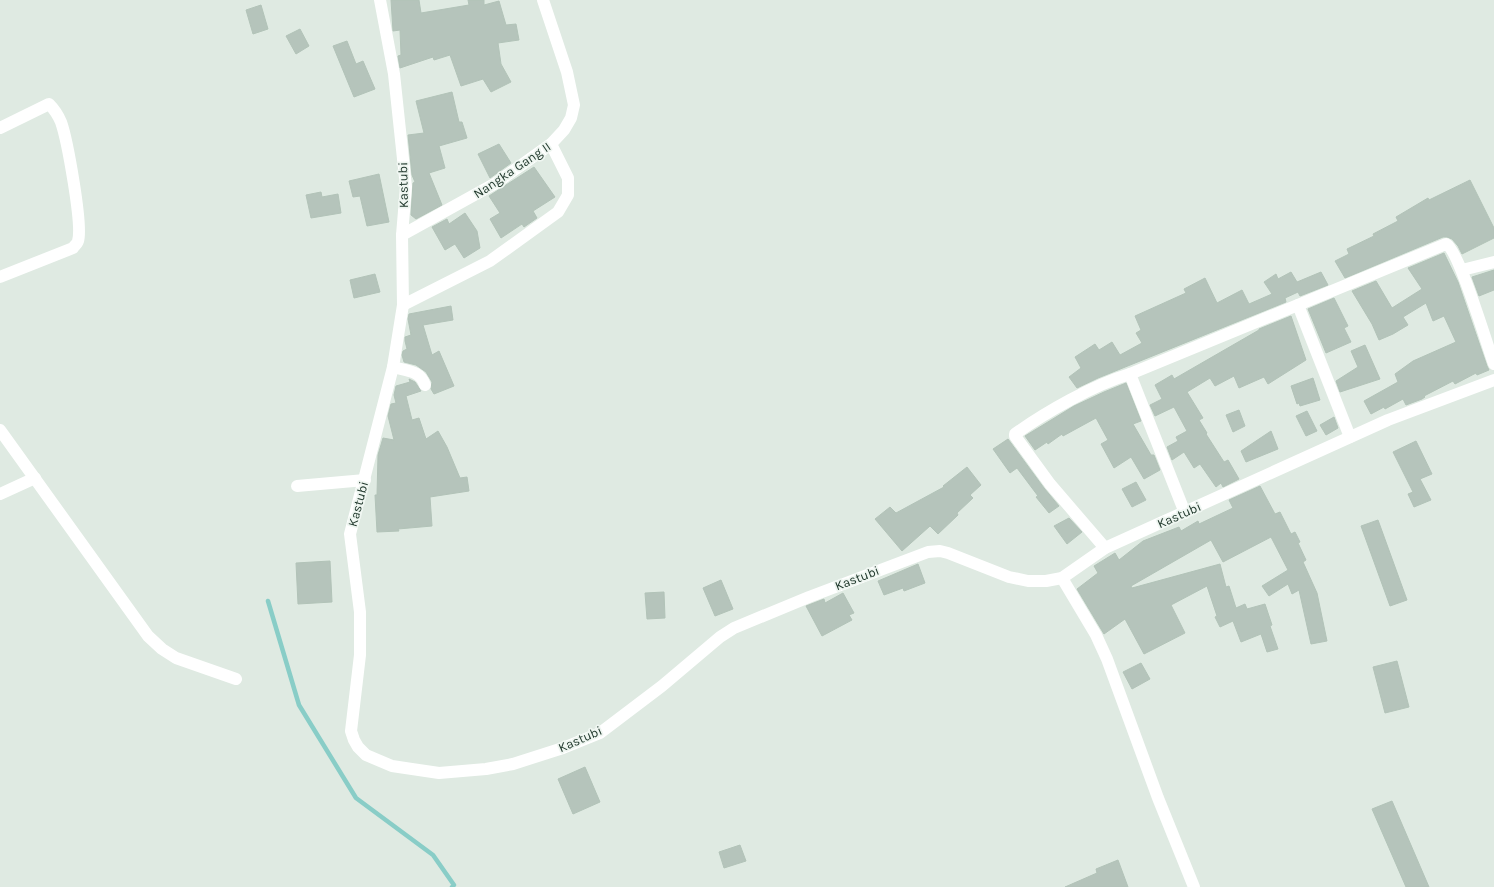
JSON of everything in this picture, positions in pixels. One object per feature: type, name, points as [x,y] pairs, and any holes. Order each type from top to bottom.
[{"type":"street","name":"Kastubi","points":[[380,0],[394,74],[406,187],[402,235],[403,305],[393,367],[350,534],[360,612],[360,655],[351,731],[358,747],[366,755],[392,766],[439,773],[486,769],[513,764],[563,748],[600,732],[662,686],[720,637],[734,628],[809,597],[914,556],[928,552],[948,553],[1009,577],[1028,581],[1046,581],[1062,578],[1105,548],[1388,420],[1494,380]]},
{"type":"street","name":"Nangka Gang II","points":[[402,235],[496,183],[551,144],[564,130],[571,118],[574,105],[567,72],[543,0]]},
{"type":"street","points":[[0,128],[49,104],[55,109],[61,122],[68,151],[79,226],[78,241],[72,248],[0,277]]},
{"type":"street","points":[[403,305],[490,261],[558,212],[568,195],[568,178],[551,144]]},
{"type":"street","points":[[1105,548],[1050,484],[1015,436],[1015,434],[1039,417],[1078,396],[1119,377],[1130,374],[1443,244],[1450,247],[1462,270],[1494,364]]},
{"type":"street","points":[[1462,270],[1494,262]]},
{"type":"street","points":[[1298,305],[1350,438]]},
{"type":"street","points":[[393,367],[418,374],[423,379],[425,385]]},
{"type":"street","points":[[1130,374],[1185,512]]},
{"type":"street","points":[[0,430],[148,636],[162,649],[176,658],[236,679]]},
{"type":"street","points":[[0,494],[35,478]]},
{"type":"street","points":[[297,486],[365,480]]},
{"type":"street","points":[[1062,578],[1096,635],[1107,659],[1158,798],[1194,887]]},
{"type":"building","points":[[391,0],[419,0],[421,13],[469,5],[468,0],[484,0],[484,5],[499,1],[506,25],[516,24],[519,40],[498,43],[501,64],[511,82],[491,92],[483,79],[461,86],[450,55],[434,60],[433,57],[400,68],[398,56],[401,55],[400,30],[393,31]]},
{"type":"building","points":[[261,5],[268,29],[253,34],[246,10]]},
{"type":"building","points":[[300,29],[309,46],[296,54],[286,36]]},
{"type":"building","points":[[347,41],[356,64],[363,61],[375,89],[354,97],[333,46]]},
{"type":"building","points":[[452,92],[459,122],[462,122],[467,138],[439,146],[445,168],[429,173],[442,205],[416,219],[411,215],[413,183],[415,182],[412,175],[408,135],[424,133],[416,101]]},
{"type":"building","points":[[499,144],[511,163],[490,178],[478,154]]},
{"type":"building","points":[[534,167],[555,197],[533,211],[537,218],[524,227],[522,224],[501,238],[490,219],[500,213],[489,196]]},
{"type":"building","points":[[379,174],[389,222],[367,226],[360,196],[353,197],[349,181]]},
{"type":"building","points":[[1470,180],[1494,228],[1494,238],[1462,254],[1452,239],[1443,237],[1345,278],[1335,261],[1349,254],[1347,249],[1374,236],[1373,234],[1398,221],[1396,217],[1428,198],[1429,200]]},
{"type":"building","points":[[321,192],[322,197],[338,194],[341,213],[311,218],[306,195]]},
{"type":"building","points":[[465,213],[477,231],[480,248],[464,258],[455,244],[445,250],[432,227],[447,219],[449,224]]},
{"type":"building","points":[[1444,253],[1458,282],[1489,370],[1477,375],[1476,373],[1455,384],[1453,381],[1424,396],[1425,397],[1422,399],[1406,405],[1403,399],[1385,409],[1384,407],[1371,414],[1364,401],[1398,382],[1395,374],[1413,361],[1456,342],[1444,316],[1433,321],[1426,303],[1403,317],[1408,325],[1379,340],[1372,324],[1352,291],[1376,281],[1392,308],[1422,289],[1408,268]]},
{"type":"building","points":[[1494,270],[1494,290],[1479,296],[1472,277]]},
{"type":"building","points":[[1291,272],[1297,282],[1321,272],[1328,285],[1300,296],[1298,292],[1285,298],[1286,302],[1098,378],[1077,388],[1069,377],[1081,368],[1075,357],[1095,344],[1099,350],[1112,342],[1120,355],[1142,343],[1136,333],[1141,330],[1135,316],[1186,293],[1184,289],[1205,278],[1217,303],[1242,290],[1249,304],[1272,294],[1264,282],[1276,274],[1278,279]]},
{"type":"building","points":[[375,274],[380,292],[354,298],[350,280]]},
{"type":"building","points":[[1334,298],[1348,326],[1344,328],[1351,342],[1326,353],[1308,309]]},
{"type":"building","points":[[451,306],[453,320],[423,325],[432,355],[439,351],[454,386],[434,394],[431,389],[432,382],[426,372],[416,365],[404,362],[402,355],[403,351],[407,349],[405,337],[411,335],[408,319],[409,314]]},
{"type":"building","points":[[1291,316],[1306,360],[1268,384],[1264,377],[1239,388],[1234,376],[1215,386],[1210,378],[1187,392],[1203,418],[1199,420],[1207,433],[1206,434],[1224,462],[1228,460],[1239,479],[1223,487],[1221,483],[1216,487],[1200,464],[1194,468],[1184,452],[1172,460],[1167,447],[1178,441],[1176,437],[1187,431],[1174,407],[1155,416],[1150,405],[1162,399],[1155,385],[1172,375],[1174,379],[1259,329]]},
{"type":"building","points":[[1365,345],[1380,379],[1340,392],[1336,381],[1358,367],[1351,351]]},
{"type":"building","points":[[1313,378],[1320,400],[1300,406],[1299,403],[1297,404],[1291,386]]},
{"type":"building","points":[[409,379],[415,382],[421,391],[406,396],[412,420],[419,418],[426,439],[438,431],[447,447],[460,478],[467,477],[469,491],[430,497],[432,526],[398,529],[399,531],[377,532],[375,495],[377,495],[378,455],[383,438],[394,440],[388,416],[391,404],[396,403],[394,395],[396,386],[410,382]]},
{"type":"building","points":[[1126,383],[1141,421],[1133,424],[1151,455],[1154,455],[1160,470],[1144,479],[1131,457],[1114,468],[1101,444],[1108,440],[1096,418],[1063,436],[1062,434],[1048,444],[1047,442],[1035,450],[1025,436],[1074,406]]},
{"type":"building","points":[[1239,410],[1245,426],[1233,432],[1226,415]]},
{"type":"building","points":[[1307,411],[1317,431],[1306,436],[1296,416]]},
{"type":"building","points":[[1334,417],[1338,428],[1326,435],[1320,425]]},
{"type":"building","points":[[1271,431],[1278,449],[1246,462],[1241,451]]},
{"type":"building","points":[[1008,439],[1059,506],[1049,513],[1036,497],[1038,496],[1017,468],[1010,473],[993,449]]},
{"type":"building","points":[[1416,441],[1432,474],[1420,479],[1431,500],[1414,507],[1408,494],[1413,492],[1393,452]]},
{"type":"building","points":[[967,467],[981,485],[970,495],[973,498],[938,534],[930,526],[902,551],[875,519],[890,507],[896,513],[944,487],[943,486]]},
{"type":"building","points":[[1136,482],[1146,500],[1132,507],[1122,489]]},
{"type":"building","points":[[1260,486],[1275,514],[1280,512],[1291,534],[1295,532],[1300,542],[1298,543],[1306,560],[1303,562],[1317,593],[1327,641],[1311,644],[1299,590],[1292,594],[1288,584],[1269,596],[1262,586],[1288,570],[1271,537],[1223,562],[1211,540],[1131,586],[1132,588],[1220,564],[1226,587],[1229,586],[1236,608],[1245,604],[1247,609],[1265,604],[1272,625],[1270,626],[1278,649],[1267,652],[1261,634],[1241,642],[1233,621],[1220,627],[1215,617],[1217,616],[1207,586],[1171,605],[1185,633],[1144,654],[1125,619],[1104,634],[1077,589],[1098,573],[1094,566],[1115,553],[1119,560],[1143,541],[1179,527],[1181,531],[1198,521],[1199,524],[1233,508],[1229,500]]},
{"type":"building","points":[[1069,518],[1082,532],[1067,544],[1054,526]]},
{"type":"building","points":[[1378,520],[1407,600],[1390,606],[1361,526]]},
{"type":"building","points":[[330,561],[332,602],[298,604],[296,563]]},
{"type":"building","points":[[918,564],[925,583],[904,591],[903,588],[884,595],[878,581]]},
{"type":"building","points":[[721,580],[733,609],[715,616],[703,588]]},
{"type":"building","points":[[664,592],[665,618],[647,619],[645,593]]},
{"type":"building","points":[[843,593],[854,613],[849,615],[852,620],[822,636],[806,606],[824,599],[825,603]]},
{"type":"building","points":[[1397,661],[1409,707],[1385,713],[1373,667]]},
{"type":"building","points":[[1141,663],[1150,679],[1132,689],[1123,672]]},
{"type":"building","points":[[585,767],[600,802],[573,814],[558,779]]},
{"type":"building","points":[[1392,801],[1429,887],[1406,887],[1372,809]]},
{"type":"building","points":[[740,845],[746,861],[724,868],[719,852]]},
{"type":"building","points":[[1118,860],[1128,887],[1065,887],[1097,873],[1096,869]]},
{"type":"waterway","points":[[268,601],[299,705],[356,798],[433,855],[454,885],[452,887]]}]
